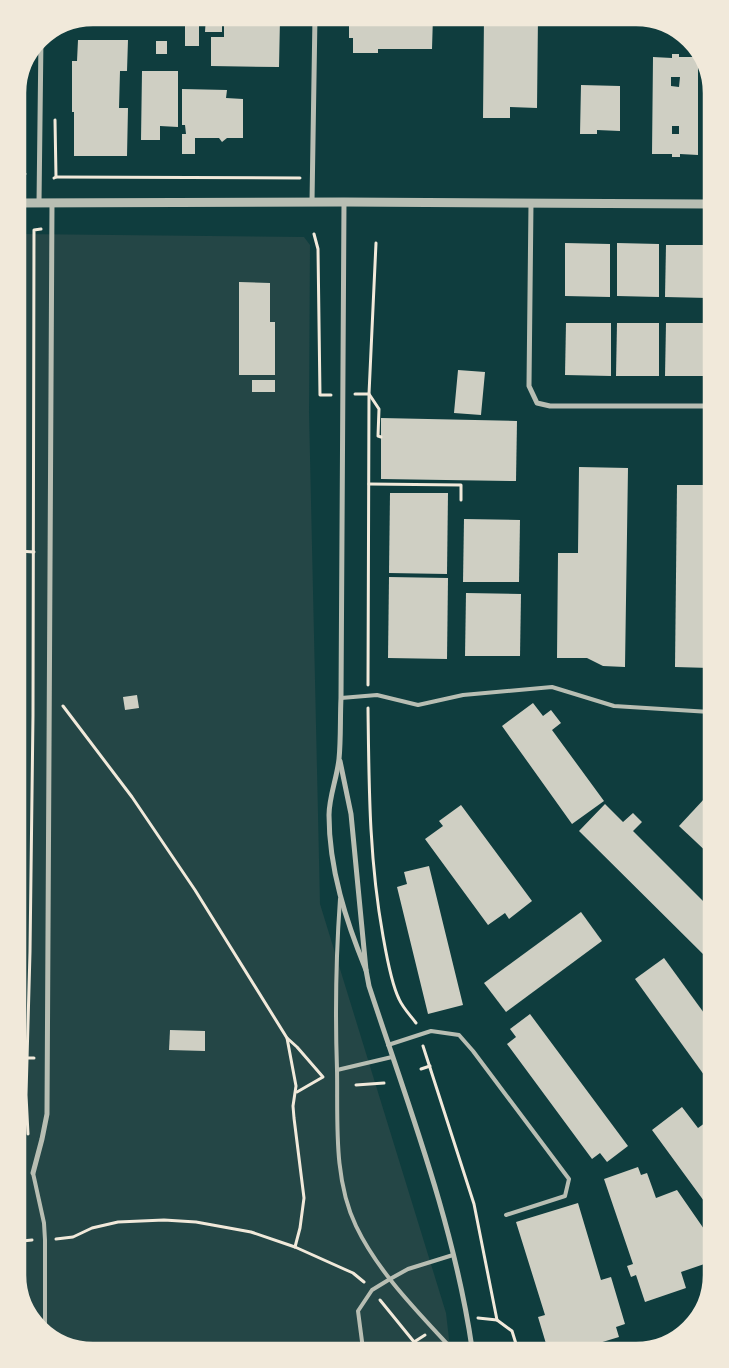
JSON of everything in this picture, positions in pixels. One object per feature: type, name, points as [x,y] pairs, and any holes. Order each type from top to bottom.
[{"type":"street","points":[[312,202],[315,25]]},
{"type":"street","points":[[39,204],[41,50]]},
{"type":"street","points":[[344,202],[341,698],[339,758],[329,812],[330,838],[340,895],[348,926],[366,970],[392,1057],[439,1200],[462,1288],[471,1343]]},
{"type":"street","points":[[25,203],[344,202],[704,204]]},
{"type":"street","points":[[531,203],[529,386],[537,403],[550,406],[704,406]]},
{"type":"street","points":[[33,1173],[47,1114],[52,204]]},
{"type":"street","points":[[339,758],[351,814],[366,970]]},
{"type":"lane","points":[[341,698],[377,695],[418,705],[463,695],[552,687],[614,706],[704,712]]},
{"type":"lane","points":[[340,895],[335,984],[335,1036],[339,1156],[347,1201],[356,1225],[390,1279],[447,1343]]},
{"type":"lane","points":[[388,1044],[431,1031],[459,1034],[569,1179],[566,1196],[506,1214]]},
{"type":"lane","points":[[336,1070],[392,1057]]},
{"type":"lane","points":[[33,1173],[46,1240],[45,1323]]},
{"type":"lane","points":[[362,1343],[358,1311],[372,1290],[408,1269],[453,1255]]},
{"type":"path","points":[[25,172],[27,180]]},
{"type":"path","points":[[56,177],[300,178]]},
{"type":"path","points":[[29,1140],[26,1095],[30,952],[34,552],[34,230]]},
{"type":"path","points":[[314,234],[318,249],[320,395],[324,395]]},
{"type":"path","points":[[368,683],[369,394],[376,243]]},
{"type":"path","points":[[360,394],[369,394]]},
{"type":"path","points":[[369,394],[379,409],[378,436],[381,437]]},
{"type":"path","points":[[369,484],[461,485],[461,500]]},
{"type":"path","points":[[25,551],[34,552]]},
{"type":"path","points":[[61,704],[132,797],[195,890],[287,1038],[323,1077],[296,1093]]},
{"type":"path","points":[[368,704],[370,842],[375,893],[385,949],[398,996],[417,1025]]},
{"type":"path","points":[[287,1038],[296,1093],[293,1106],[304,1198],[295,1247]]},
{"type":"path","points":[[423,1045],[474,1204],[497,1320]]},
{"type":"path","points":[[27,1058],[37,1058]]},
{"type":"path","points":[[421,1070],[430,1066]]},
{"type":"path","points":[[356,1085],[384,1083]]},
{"type":"path","points":[[46,1240],[73,1237],[92,1228],[118,1222],[164,1220],[196,1222],[251,1232],[295,1247],[353,1273],[363,1281]]},
{"type":"path","points":[[377,1296],[414,1342],[424,1336]]},
{"type":"path","points":[[478,1318],[497,1320],[512,1331],[516,1343]]},
{"type":"shaded area","points":[[25,234],[304,237],[310,245],[309,412],[320,904],[446,1313],[449,1343],[88,1343],[71,1339],[55,1332],[39,1316],[30,1301],[25,1275]]},
{"type":"building","points":[[185,25],[199,25],[199,46],[185,46]]},
{"type":"building","points":[[205,25],[222,25],[222,32],[205,32]]},
{"type":"building","points":[[224,25],[280,25],[279,67],[211,66],[211,37],[224,37]]},
{"type":"building","points":[[349,25],[433,25],[432,49],[378,49],[378,53],[353,53],[353,38],[349,38]]},
{"type":"building","points":[[484,25],[538,25],[537,108],[510,107],[510,118],[483,118]]},
{"type":"building","points":[[78,40],[128,40],[127,71],[120,71],[119,108],[128,108],[127,156],[74,156],[72,61],[77,61]]},
{"type":"building","points":[[156,41],[167,41],[167,54],[156,54]]},
{"type":"building","points":[[672,54],[679,54],[679,57],[694,57],[698,65],[698,155],[680,154],[680,157],[672,157],[672,154],[652,154],[653,57],[672,58]],"holes":[[[671,77],[680,77],[679,87],[671,86]],[[672,126],[679,126],[679,134],[672,134]]]},
{"type":"building","points":[[142,71],[178,71],[178,127],[160,126],[160,140],[141,140]]},
{"type":"building","points":[[581,85],[620,86],[620,131],[597,130],[597,134],[580,134]]},
{"type":"building","points":[[182,89],[227,90],[226,98],[243,99],[243,138],[227,138],[222,142],[219,138],[195,138],[195,154],[182,154],[182,134],[186,134],[185,125],[182,125]]},
{"type":"building","points":[[565,243],[610,244],[610,297],[565,296]]},
{"type":"building","points":[[617,243],[659,244],[659,297],[617,296]]},
{"type":"building","points":[[666,245],[704,245],[704,298],[665,297]]},
{"type":"building","points":[[239,282],[270,283],[270,322],[275,322],[275,375],[239,375]]},
{"type":"building","points":[[566,323],[611,323],[611,376],[565,375]]},
{"type":"building","points":[[617,323],[659,323],[659,376],[616,376]]},
{"type":"building","points":[[666,323],[704,323],[704,376],[665,376]]},
{"type":"building","points":[[458,370],[485,372],[481,415],[454,413]]},
{"type":"building","points":[[252,380],[275,380],[275,392],[252,392]]},
{"type":"building","points":[[381,418],[517,421],[516,481],[381,479]]},
{"type":"building","points":[[579,467],[628,468],[625,667],[603,666],[587,658],[557,658],[558,553],[578,553]]},
{"type":"building","points":[[677,485],[704,485],[704,668],[675,667]]},
{"type":"building","points":[[390,493],[448,493],[447,574],[389,573]]},
{"type":"building","points":[[464,519],[520,520],[519,582],[463,582]]},
{"type":"building","points":[[389,577],[448,578],[447,659],[388,658]]},
{"type":"building","points":[[466,593],[521,594],[520,656],[465,656]]},
{"type":"building","points":[[137,695],[139,708],[125,710],[123,697]]},
{"type":"building","points":[[533,703],[543,716],[551,710],[561,723],[552,730],[604,801],[572,824],[502,726]]},
{"type":"building","points":[[704,799],[704,849],[679,826]]},
{"type":"building","points":[[605,804],[623,822],[633,813],[642,822],[633,831],[704,902],[704,955],[579,831]]},
{"type":"building","points":[[461,805],[532,901],[509,919],[505,913],[488,925],[425,839],[443,826],[439,821]]},
{"type":"building","points":[[429,866],[463,1005],[428,1014],[397,887],[407,884],[404,872]]},
{"type":"building","points":[[581,912],[602,941],[506,1012],[484,983]]},
{"type":"building","points":[[664,958],[704,1013],[704,1075],[635,979]]},
{"type":"building","points":[[530,1014],[628,1146],[607,1162],[600,1153],[592,1159],[507,1044],[516,1037],[510,1029]]},
{"type":"building","points":[[170,1030],[205,1031],[205,1051],[169,1050]]},
{"type":"building","points":[[682,1107],[698,1128],[704,1124],[704,1201],[652,1130]]},
{"type":"building","points":[[638,1167],[641,1175],[647,1173],[656,1198],[677,1190],[704,1229],[704,1264],[681,1272],[686,1288],[645,1302],[636,1275],[631,1277],[627,1266],[633,1264],[604,1179]]},
{"type":"building","points":[[578,1203],[601,1280],[611,1277],[625,1324],[616,1327],[619,1337],[599,1343],[546,1343],[538,1317],[545,1315],[516,1222]]}]
